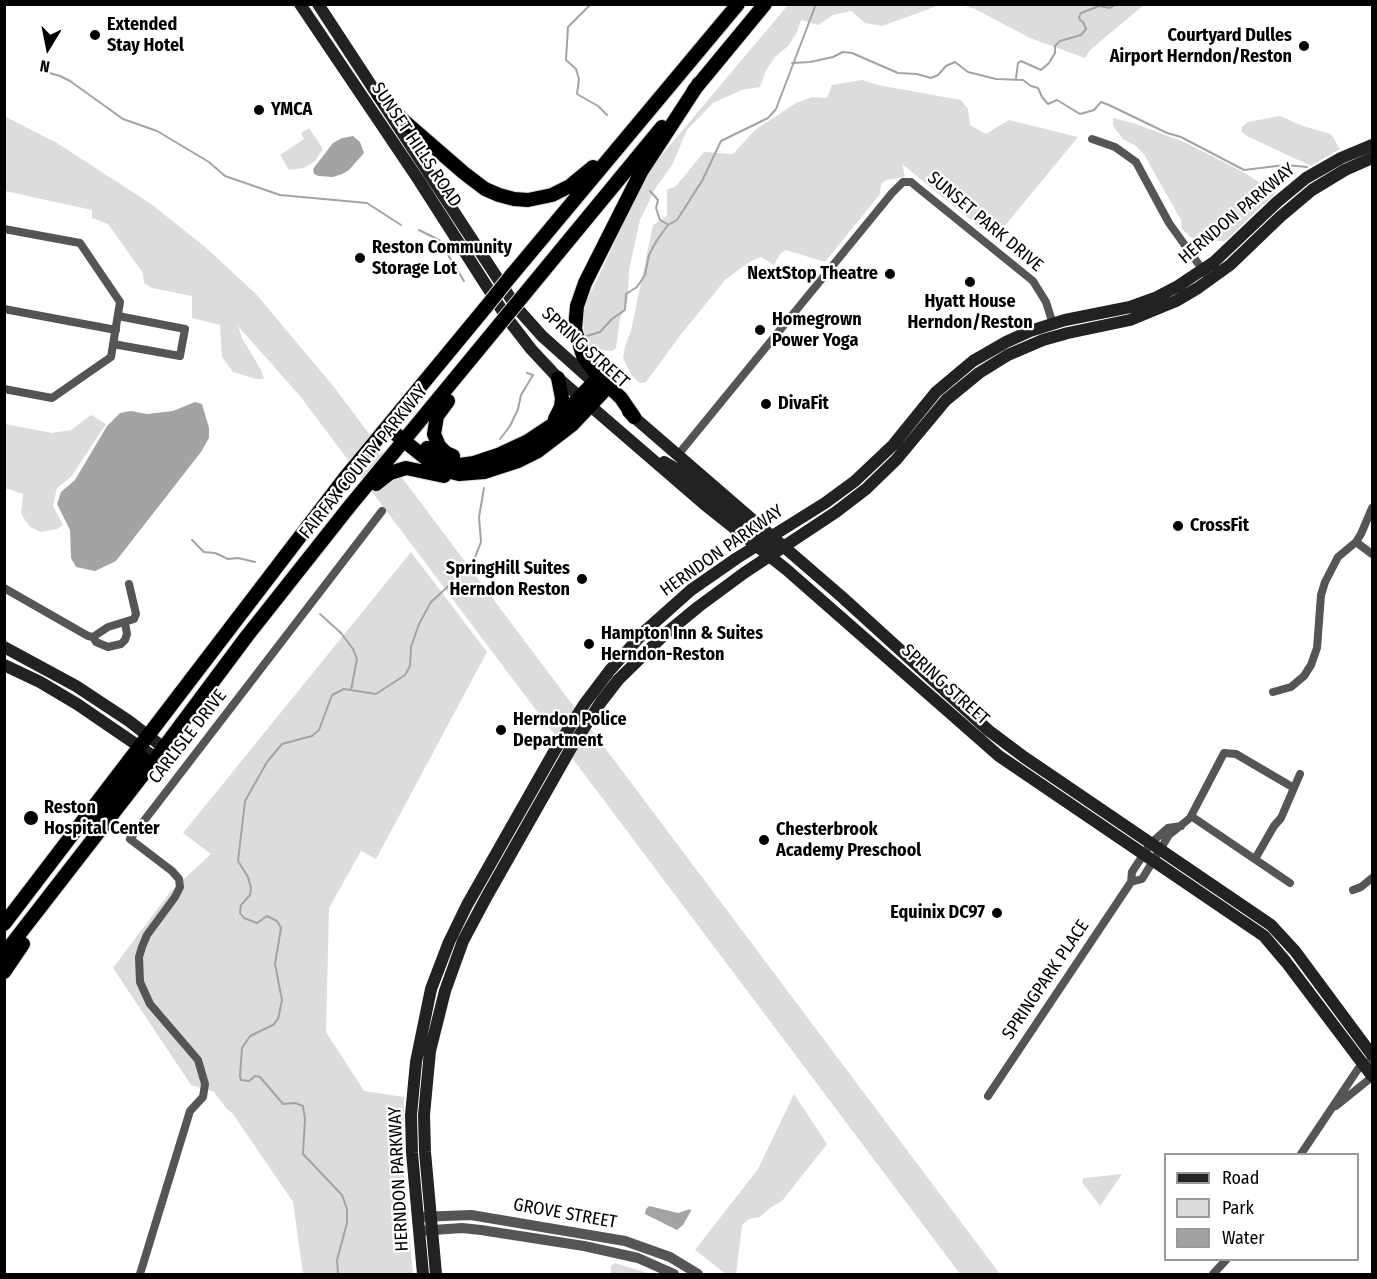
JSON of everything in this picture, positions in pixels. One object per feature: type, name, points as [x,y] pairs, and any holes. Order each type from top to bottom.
[{"type":"highway","name":"FAIRFAX COUNTY PARKWAY","points":[[4,954],[88,847],[151,748],[276,567],[390,424],[493,307],[510,277],[738,4]]},
{"type":"highway","name":"FAIRFAX COUNTY PARKWAY","points":[[4,924],[74,834],[247,636],[498,326],[515,296],[765,4]]},
{"type":"highway","points":[[634,417],[621,398],[597,375],[583,356],[575,329],[577,306],[585,283],[641,172],[699,83]]},
{"type":"highway","points":[[379,95],[404,121],[471,179],[491,192],[514,199],[536,199],[564,190],[585,175],[630,134]]},
{"type":"highway","points":[[473,357],[455,391],[437,416],[434,434],[439,446],[450,455],[461,458],[491,457]]},
{"type":"highway","points":[[546,430],[561,407],[562,393],[558,378]]},
{"type":"highway","points":[[350,507],[390,473],[400,469],[412,468],[440,476],[484,472],[519,461],[557,438],[599,387]]},
{"type":"highway","points":[[407,438],[450,463],[465,465],[517,447],[586,402]]},
{"type":"highway","points":[[390,424],[439,469],[454,474]]},
{"type":"highway","points":[[46,900],[48,886],[52,880],[151,748]]},
{"type":"highway","points":[[4,910],[74,834]]},
{"type":"highway","points":[[4,972],[88,847]]},
{"type":"main road","name":"SUNSET HILLS ROAD","points":[[300,4],[418,179],[493,307]]},
{"type":"main road","name":"SUNSET HILLS ROAD","points":[[318,4],[515,296]]},
{"type":"main road","name":"HERNDON PARKWAY","points":[[424,1217],[427,1076],[438,1013],[454,964],[466,935],[561,764],[612,687],[686,616],[866,489],[900,455],[946,399],[988,367],[1020,349],[1055,336],[1113,325],[1142,316],[1176,301],[1302,182],[1334,161],[1372,145]]},
{"type":"main road","name":"HERNDON PARKWAY","points":[[436,1275],[426,1231],[411,1127],[416,1062],[431,989],[455,928],[547,764],[577,714],[601,681],[636,640],[670,608],[712,575],[835,497],[865,473],[893,445],[936,392],[963,369],[1006,342],[1053,324],[1142,303],[1235,261],[1280,217],[1312,190],[1372,158]]},
{"type":"main road","name":"SPRING STREET","points":[[515,296],[542,336],[677,456],[764,541],[988,730],[1024,757],[1260,916],[1278,932],[1295,951],[1369,1060],[1372,1076]]},
{"type":"main road","name":"SPRING STREET","points":[[493,307],[558,378],[697,498],[776,551],[863,635],[999,756],[1264,936],[1369,1060]]},
{"type":"main road","points":[[4,646],[76,686],[151,748]]},
{"type":"main road","points":[[4,665],[40,682],[151,748]]},
{"type":"main road","name":"HERNDON PARKWAY","points":[[423,1275],[426,1231]]},
{"type":"street","points":[[1092,139],[1121,150],[1136,162],[1169,223],[1206,275]]},
{"type":"street","name":"SUNSET PARK DRIVE","points":[[677,456],[903,182],[911,182],[917,186],[1033,281],[1046,302],[1053,324]]},
{"type":"street","points":[[4,229],[80,243],[120,302],[111,357],[52,398],[4,389]]},
{"type":"street","points":[[4,309],[116,330]]},
{"type":"street","points":[[113,344],[180,356],[185,328],[118,316]]},
{"type":"street","points":[[1274,692],[1291,687],[1304,676],[1311,665],[1317,648],[1324,582],[1338,557],[1356,542],[1372,508]]},
{"type":"street","name":"CARLISLE DRIVE","points":[[140,1275],[190,1111],[203,1097],[205,1084],[198,1060],[150,1004],[140,982],[139,957],[142,946],[147,935],[175,897],[180,887],[179,879],[130,839],[382,511]]},
{"type":"street","points":[[1356,542],[1372,554]]},
{"type":"street","points":[[93,637],[108,627],[134,619],[136,614],[129,584]]},
{"type":"street","points":[[4,588],[108,647],[121,644],[125,640],[127,634],[125,622]]},
{"type":"street","name":"SPRINGPARK PLACE","points":[[988,1096],[1131,882],[1132,872],[1156,846],[1191,816],[1224,753],[1236,754],[1294,788]]},
{"type":"street","points":[[1255,859],[1281,818],[1300,774]]},
{"type":"street","points":[[1191,816],[1290,883]]},
{"type":"street","points":[[1353,890],[1368,883],[1372,878]]},
{"type":"street","points":[[1302,1153],[1334,1108],[1341,1093],[1369,1060]]},
{"type":"street","points":[[1334,1108],[1372,1076]]},
{"type":"street","name":"GROVE STREET","points":[[424,1217],[471,1215],[625,1241],[670,1257],[698,1275]]},
{"type":"street","name":"GROVE STREET","points":[[426,1231],[462,1228],[592,1247],[638,1258],[674,1275]]},
{"type":"street","points":[[1213,1275],[1225,1261]]},
{"type":"green space","points":[[788,5],[940,5],[882,26],[865,23],[851,11],[833,15],[818,25],[801,20],[788,46],[775,57],[766,70],[760,87],[742,90],[713,103],[687,130],[672,165],[655,189],[640,220],[629,270],[628,300],[620,319],[616,348],[612,351],[593,349],[586,343],[583,323],[584,307],[649,170]]},
{"type":"green space","points":[[962,5],[1144,5],[1090,50],[1085,58],[1030,38],[975,9]]},
{"type":"green space","points":[[862,80],[961,100],[968,109],[970,125],[986,134],[1009,120],[1078,137],[994,239],[902,164],[905,177],[886,180],[881,184],[880,194],[825,262],[786,250],[780,254],[774,265],[761,257],[751,261],[726,279],[646,382],[640,383],[632,376],[623,358],[631,331],[653,225],[667,216],[667,190],[676,186],[704,152],[733,154],[755,130],[796,103],[812,97],[827,98],[832,85]]},
{"type":"green space","points":[[4,116],[57,143],[151,204],[204,246],[256,294],[334,387],[1000,1274],[960,1274],[300,396],[238,326],[264,379],[233,372],[222,357],[220,325],[192,318],[192,296],[152,288],[144,283],[143,273],[108,224],[92,218],[92,210],[5,191]]},
{"type":"green space","points":[[1280,116],[1331,134],[1340,149],[1311,166],[1241,131],[1248,122]]},
{"type":"green space","points":[[1113,118],[1184,142],[1245,173],[1276,193],[1225,241],[1194,240],[1182,229],[1181,220],[1145,156],[1136,146],[1123,139],[1113,126]]},
{"type":"green space","points":[[309,128],[323,149],[315,161],[304,168],[289,170],[280,155],[304,139],[301,133]]},
{"type":"green space","points":[[91,415],[106,424],[71,477],[57,488],[53,506],[63,525],[57,529],[41,532],[30,527],[21,514],[23,494],[5,488],[5,424],[52,433],[71,430]]},
{"type":"green space","points":[[411,552],[487,652],[376,859],[361,851],[329,908],[326,1032],[364,1091],[404,1097],[403,1167],[413,1274],[303,1274],[293,1202],[233,1114],[214,1092],[191,1085],[113,968],[171,891],[211,854],[183,833]]},
{"type":"green space","points":[[794,1094],[827,1144],[782,1201],[760,1217],[749,1219],[742,1225],[736,1274],[726,1274],[695,1250],[758,1169]]},
{"type":"green space","points":[[1122,1174],[1100,1206],[1082,1182],[1084,1178]]},
{"type":"green space","points":[[615,1263],[649,1274],[611,1274],[611,1266]]},
{"type":"water","points":[[353,136],[360,142],[364,153],[349,170],[333,177],[314,174],[313,169],[333,143]]},
{"type":"water","points":[[195,402],[202,404],[209,428],[209,438],[201,452],[116,561],[95,571],[76,567],[71,558],[70,530],[57,504],[61,492],[75,480],[107,426],[120,413],[131,411],[147,414],[173,411]]},
{"type":"water","points":[[649,1206],[678,1213],[690,1209],[691,1211],[683,1225],[677,1230],[645,1214]]},
{"type":"waterway","points":[[591,4],[568,27],[566,60],[576,69],[579,79],[577,94],[598,106],[607,115]]},
{"type":"waterway","points":[[587,336],[600,332],[612,319],[625,310],[626,294],[637,287],[645,275],[649,255],[657,240],[668,225],[677,220],[702,181],[721,141],[768,118],[776,109],[816,4]]},
{"type":"waterway","points":[[1016,78],[1018,63],[1021,61],[1041,70],[1049,63],[1055,53],[1055,46],[1060,41],[1081,35],[1086,29],[1079,17],[1081,13],[1099,6],[1110,8],[1116,4]]},
{"type":"waterway","points":[[792,63],[810,62],[833,57],[843,52],[852,53],[898,73],[917,74],[931,78],[955,62],[968,72],[996,79],[1023,80],[1038,88],[1048,104],[1057,100],[1080,114],[1094,110],[1101,102],[1167,133],[1181,137],[1244,170],[1285,165],[1307,167]]},
{"type":"waterway","points":[[46,72],[70,81],[123,119],[157,131],[209,162],[225,176],[280,195],[367,203],[401,225]]},
{"type":"waterway","points":[[650,191],[658,200],[656,208],[660,220],[667,224]]},
{"type":"waterway","points":[[419,230],[439,240],[464,281]]},
{"type":"waterway","points":[[500,439],[510,426],[518,409],[521,395],[533,375],[527,373]]},
{"type":"waterway","points":[[472,565],[481,542],[479,517],[484,488]]},
{"type":"waterway","points":[[192,540],[204,552],[215,553],[228,559],[238,558],[255,562]]},
{"type":"waterway","points":[[338,1274],[337,1260],[347,1223],[347,1209],[342,1195],[303,1154],[305,1119],[303,1106],[295,1103],[283,1104],[260,1077],[255,1076],[249,1081],[241,1080],[240,1076],[242,1048],[250,1036],[273,1025],[278,1019],[282,1000],[275,964],[281,928],[277,921],[267,916],[257,923],[244,918],[240,913],[241,905],[250,895],[251,888],[248,877],[238,861],[245,801],[267,762],[282,744],[312,736],[319,730],[332,695],[344,689],[376,694],[405,675],[410,666],[411,647],[419,624],[431,602],[454,581]]},
{"type":"waterway","points":[[320,614],[341,633],[353,649],[357,659],[351,690]]},
{"type":"place","name":"Extended Stay Hotel","points":[[95,35]]},
{"type":"place","name":"Courtyard Dulles Airport Herndon/Reston","points":[[1304,46]]},
{"type":"place","name":"YMCA","points":[[259,110]]},
{"type":"place","name":"Reston Community Storage Lot","points":[[360,258]]},
{"type":"place","name":"NextStop Theatre","points":[[890,274]]},
{"type":"place","name":"Hyatt House Herndon/Reston","points":[[970,282]]},
{"type":"place","name":"Homegrown Power Yoga","points":[[760,330]]},
{"type":"place","name":"DivaFit","points":[[766,404]]},
{"type":"place","name":"CrossFit","points":[[1178,526]]},
{"type":"place","name":"SpringHill Suites Herndon Reston","points":[[582,579]]},
{"type":"place","name":"Hampton Inn & Suites Herndon-Reston","points":[[589,644]]},
{"type":"place","name":"Herndon Police Department","points":[[501,730]]},
{"type":"place","name":"Reston Hospital Center","points":[[31,818]]},
{"type":"place","name":"Chesterbrook Academy Preschool","points":[[764,840]]},
{"type":"place","name":"Equinix DC97","points":[[997,913]]}]
